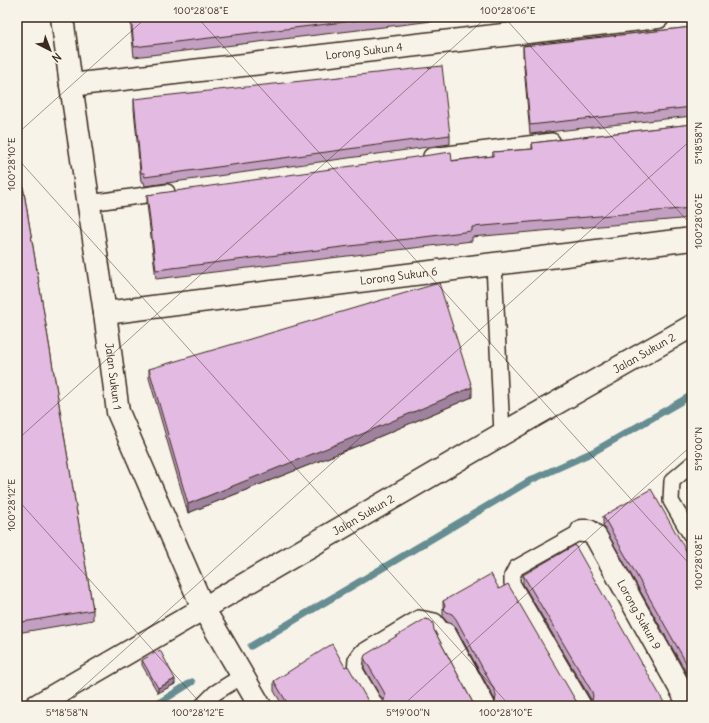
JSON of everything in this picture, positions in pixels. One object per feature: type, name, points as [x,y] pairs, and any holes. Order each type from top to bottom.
[{"type":"street","name":"Jalan Sukun 1","points":[[62,17],[118,412],[203,608],[260,706]]},
{"type":"street","name":"Lorong Sukun 4","points":[[71,85],[658,17]]},
{"type":"street","name":"Lorong Sukun 6","points":[[105,313],[692,239]]},
{"type":"street","name":"Jalan Sukun 2","points":[[36,706],[502,434],[692,326]]},
{"type":"street","name":"Lorong Sukun 9","points":[[582,531],[590,531],[596,537],[690,706]]},
{"type":"street","points":[[445,634],[484,706]]},
{"type":"lane","points":[[417,158],[566,139]]},
{"type":"lane","points":[[89,203],[183,190]]},
{"type":"lane","points":[[494,264],[502,434]]},
{"type":"lane","points":[[692,464],[672,482],[671,501],[692,537]]},
{"type":"lane","points":[[582,531],[516,568],[512,576],[512,583],[584,706]]},
{"type":"lane","points":[[376,706],[355,670],[356,660],[361,653],[419,618],[435,621],[445,634]]},
{"type":"lane","points":[[202,706],[215,693],[242,676]]},
{"type":"building","points":[[131,17],[386,17],[134,47]]},
{"type":"building","points":[[692,27],[692,107],[530,125],[523,46]]},
{"type":"building","points":[[442,66],[450,135],[145,177],[144,173],[141,173],[134,99]]},
{"type":"building","points":[[692,124],[692,208],[472,227],[472,231],[156,270],[147,195],[451,152],[452,161],[493,156],[493,152],[533,149],[532,143]]},
{"type":"building","points":[[17,150],[93,610],[17,623]]},
{"type":"building","points":[[439,283],[472,387],[362,434],[188,504],[149,369]]},
{"type":"building","points":[[692,477],[692,486],[688,479]]},
{"type":"building","points":[[651,489],[692,561],[692,673],[603,516]]},
{"type":"building","points":[[575,545],[666,706],[491,706],[495,703],[495,691],[456,619],[452,614],[443,608],[445,606],[443,601],[491,574],[499,589],[508,584],[576,701],[584,705],[588,704],[592,701],[592,692],[523,575]]},
{"type":"building","points":[[425,619],[430,620],[433,623],[434,630],[476,706],[289,706],[274,681],[332,644],[345,667],[348,666],[368,701],[376,705],[380,704],[384,701],[384,692],[364,658],[365,655]]},
{"type":"building","points":[[160,650],[175,679],[158,688],[142,660]]},
{"type":"waterway","points":[[251,646],[531,480],[593,452],[692,395]]},
{"type":"waterway","points":[[154,706],[192,682]]}]
